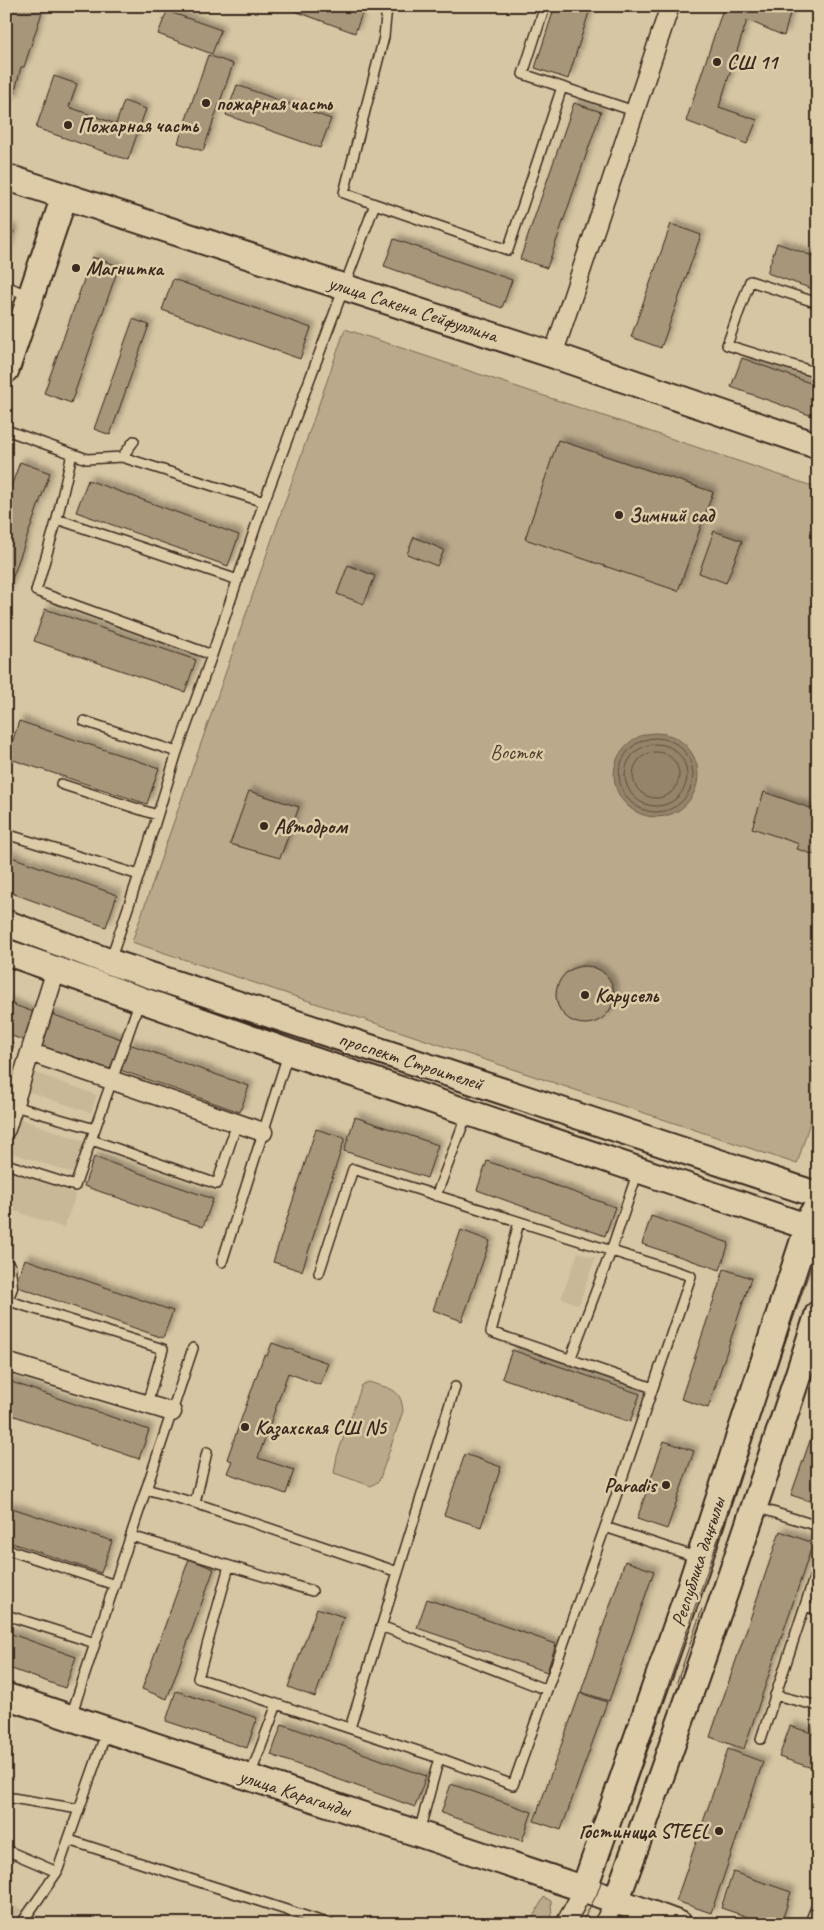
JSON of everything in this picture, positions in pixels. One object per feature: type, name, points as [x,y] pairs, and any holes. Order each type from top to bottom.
[{"type":"street","points":[[553,355],[670,6]]},
{"type":"street","name":"улица Сакена Сейфуллина","points":[[6,177],[553,355],[818,446]]},
{"type":"street","points":[[6,370],[64,197]]},
{"type":"street","name":"проспект Строителей","points":[[6,923],[110,962],[818,1195]]},
{"type":"street","name":"проспект Строителей","points":[[6,952],[289,1052],[813,1232]]},
{"type":"street","points":[[6,1129],[56,970]]},
{"type":"street","points":[[41,1056],[263,1132]]},
{"type":"street","name":"Республика даңғылы","points":[[565,1924],[584,1889],[636,1746],[699,1558],[813,1232],[818,1195]]},
{"type":"street","points":[[6,1268],[8,1287],[6,1292]]},
{"type":"street","name":"Республика даңғылы","points":[[603,1924],[616,1901],[671,1750],[755,1506],[818,1314]]},
{"type":"street","points":[[6,1362],[172,1412]]},
{"type":"street","name":"улица Караганды","points":[[6,1696],[616,1901]]},
{"type":"street","points":[[616,1901],[679,1924]]},
{"type":"lane","points":[[388,6],[384,37],[344,193],[508,250],[562,87]]},
{"type":"lane","points":[[546,6],[523,74],[634,110]]},
{"type":"lane","points":[[110,962],[177,752],[264,502],[345,287],[374,204]]},
{"type":"lane","points":[[818,304],[750,281],[727,345],[818,373]]},
{"type":"lane","points":[[6,286],[31,297]]},
{"type":"lane","points":[[6,430],[87,459],[122,457],[264,502]]},
{"type":"lane","points":[[122,457],[134,441]]},
{"type":"lane","points":[[72,454],[36,591],[212,655]]},
{"type":"lane","points":[[56,519],[238,580]]},
{"type":"lane","points":[[84,722],[177,752]]},
{"type":"lane","points":[[61,784],[157,815]]},
{"type":"lane","points":[[6,834],[138,875]]},
{"type":"lane","points":[[6,1164],[75,1186],[140,1000]]},
{"type":"lane","points":[[222,1262],[289,1052]]},
{"type":"lane","points":[[14,1106],[95,1129]]},
{"type":"lane","points":[[436,1196],[467,1112]]},
{"type":"lane","points":[[92,1140],[217,1184],[237,1123]]},
{"type":"lane","points":[[229,1566],[198,1678],[439,1758],[512,1785],[605,1527],[691,1276],[353,1169],[319,1273]]},
{"type":"lane","points":[[570,1360],[611,1251],[638,1171]]},
{"type":"lane","points":[[519,1222],[491,1332],[653,1388]]},
{"type":"lane","points":[[6,1300],[163,1349],[147,1404]]},
{"type":"lane","points":[[70,1718],[193,1348]]},
{"type":"lane","points":[[350,1728],[455,1387]]},
{"type":"lane","points":[[195,1503],[207,1452]]},
{"type":"lane","points":[[146,1489],[195,1503],[398,1572]]},
{"type":"lane","points":[[755,1506],[818,1526]]},
{"type":"lane","points":[[605,1527],[699,1558]]},
{"type":"lane","points":[[131,1536],[312,1591]]},
{"type":"lane","points":[[6,1549],[114,1585]]},
{"type":"lane","points":[[761,1739],[818,1566]]},
{"type":"lane","points":[[805,1606],[818,1610]]},
{"type":"lane","points":[[6,1615],[95,1643]]},
{"type":"lane","points":[[381,1626],[547,1690]]},
{"type":"lane","points":[[775,1695],[818,1706]]},
{"type":"lane","points":[[249,1778],[277,1704]]},
{"type":"lane","points":[[21,1924],[57,1872],[107,1730]]},
{"type":"lane","points":[[418,1834],[439,1758]]},
{"type":"lane","points":[[6,1797],[80,1810]]},
{"type":"lane","points":[[69,1840],[330,1924]]},
{"type":"lane","points":[[6,1850],[57,1872]]},
{"type":"lane","points":[[809,1924],[818,1903]]},
{"type":"shaded area","points":[[28,1070],[97,1095],[91,1113],[21,1089]]},
{"type":"shaded area","points":[[18,1118],[86,1142],[75,1174],[6,1151]]},
{"type":"shaded area","points":[[6,1169],[76,1194],[64,1228],[6,1208]]},
{"type":"shaded area","points":[[578,1252],[595,1258],[579,1305],[561,1298]]},
{"type":"shaded area","points":[[6,1903],[60,1924],[6,1924]]},
{"type":"green space","name":"Восток","points":[[345,329],[818,488],[818,1096],[797,1164],[132,942]]},
{"type":"green space","points":[[369,1382],[397,1393],[402,1403],[403,1411],[379,1481],[371,1486],[334,1473],[337,1456],[362,1385]]},
{"type":"green space","points":[[544,1897],[551,1901],[552,1924],[529,1924]]},
{"type":"water","points":[[656,733],[672,736],[686,745],[695,759],[698,775],[695,791],[686,805],[672,814],[656,817],[640,814],[626,805],[617,791],[614,775],[617,759],[626,745],[640,736]]},
{"type":"building","points":[[6,6],[44,6],[24,67],[21,67],[13,100],[6,98]]},
{"type":"building","points":[[281,6],[359,6],[364,8],[355,33]]},
{"type":"building","points":[[555,6],[591,6],[568,79],[535,68]]},
{"type":"building","points":[[724,6],[779,6],[791,10],[784,36],[747,20],[719,107],[757,120],[747,144],[686,121]]},
{"type":"building","points":[[167,11],[221,30],[212,54],[158,34]]},
{"type":"building","name":"пожарная часть","points":[[208,55],[233,64],[203,151],[178,143]]},
{"type":"building","points":[[54,76],[77,84],[69,107],[116,124],[124,101],[146,109],[128,160],[36,128]]},
{"type":"building","points":[[237,85],[331,119],[320,148],[226,115]]},
{"type":"building","points":[[574,103],[601,112],[547,268],[520,259]]},
{"type":"building","points":[[671,224],[701,235],[661,348],[631,337]]},
{"type":"building","points":[[6,228],[14,231],[6,253]]},
{"type":"building","points":[[394,239],[512,280],[502,308],[384,266]]},
{"type":"building","points":[[777,243],[818,258],[818,291],[767,273]]},
{"type":"building","points":[[92,257],[119,266],[71,403],[44,393]]},
{"type":"building","points":[[173,279],[311,328],[300,359],[162,310]]},
{"type":"building","points":[[133,319],[149,325],[110,435],[94,429]]},
{"type":"building","points":[[742,358],[818,386],[818,418],[731,387]]},
{"type":"building","name":"Зимний сад","points":[[558,440],[713,492],[678,591],[525,539]]},
{"type":"building","points":[[20,462],[50,473],[6,596],[6,500]]},
{"type":"building","points":[[88,480],[239,535],[228,566],[76,512]]},
{"type":"building","points":[[714,531],[742,541],[726,583],[699,573]]},
{"type":"building","points":[[414,537],[444,550],[437,566],[407,554]]},
{"type":"building","points":[[348,565],[375,576],[364,604],[337,594]]},
{"type":"building","points":[[45,609],[196,660],[185,692],[34,641]]},
{"type":"building","points":[[19,721],[159,768],[147,804],[7,758]]},
{"type":"building","name":"Автодром","points":[[249,791],[299,807],[280,858],[230,844]]},
{"type":"building","points":[[764,792],[813,809],[815,804],[818,805],[818,856],[797,849],[799,844],[752,828]]},
{"type":"building","points":[[6,855],[117,895],[106,927],[6,891]]},
{"type":"building","name":"Карусель","points":[[579,966],[591,966],[606,974],[614,989],[614,1001],[606,1016],[591,1024],[579,1024],[564,1016],[556,1001],[556,989],[564,974]]},
{"type":"building","points":[[6,1002],[39,1014],[29,1042],[6,1034]]},
{"type":"building","points":[[46,1012],[121,1039],[110,1071],[34,1044]]},
{"type":"building","points":[[129,1044],[249,1086],[240,1112],[120,1070]]},
{"type":"building","points":[[355,1117],[438,1145],[427,1178],[344,1151]]},
{"type":"building","points":[[316,1129],[345,1138],[302,1271],[273,1262]]},
{"type":"building","points":[[94,1157],[213,1199],[203,1227],[84,1186]]},
{"type":"building","points":[[487,1161],[615,1207],[605,1236],[477,1190]]},
{"type":"building","points":[[651,1216],[729,1243],[720,1270],[642,1244]]},
{"type":"building","points":[[461,1230],[490,1241],[462,1321],[433,1310]]},
{"type":"building","points":[[25,1259],[173,1311],[163,1338],[15,1286]]},
{"type":"building","points":[[724,1269],[751,1278],[708,1408],[681,1399]]},
{"type":"building","points":[[272,1343],[328,1363],[320,1385],[288,1373],[258,1458],[294,1470],[286,1494],[227,1473],[232,1461],[227,1459],[264,1355],[267,1356]]},
{"type":"building","points":[[512,1350],[640,1394],[630,1422],[502,1378]]},
{"type":"building","points":[[6,1380],[149,1430],[139,1459],[6,1413]]},
{"type":"building","points":[[818,1418],[818,1504],[791,1495]]},
{"type":"building","name":"Paradis","points":[[664,1441],[694,1451],[667,1529],[637,1519]]},
{"type":"building","points":[[465,1454],[501,1467],[481,1527],[444,1515]]},
{"type":"building","points":[[6,1506],[112,1541],[101,1573],[6,1541]]},
{"type":"building","points":[[780,1531],[813,1543],[744,1749],[710,1737]]},
{"type":"building","points":[[189,1559],[214,1569],[167,1699],[142,1689]]},
{"type":"building","points":[[625,1561],[654,1571],[609,1701],[581,1692]]},
{"type":"building","points":[[427,1599],[556,1644],[547,1672],[417,1628]]},
{"type":"building","points":[[317,1608],[344,1617],[315,1697],[288,1687]]},
{"type":"building","points":[[6,1632],[76,1657],[65,1688],[6,1667]]},
{"type":"building","points":[[176,1691],[257,1718],[247,1748],[166,1721]]},
{"type":"building","points":[[580,1693],[607,1702],[561,1830],[534,1821]]},
{"type":"building","points":[[282,1724],[426,1776],[415,1807],[271,1755]]},
{"type":"building","points":[[790,1726],[818,1735],[818,1770],[779,1757]]},
{"type":"building","name":"Гостиница STEEL","points":[[728,1749],[763,1762],[711,1913],[676,1901]]},
{"type":"building","points":[[451,1784],[532,1812],[522,1841],[441,1813]]},
{"type":"building","points":[[733,1872],[791,1892],[781,1924],[769,1924],[721,1908]]},
{"type":"tram line","points":[[581,1924],[597,1894],[818,1246]]},
{"type":"tram line","points":[[677,1682],[702,1609]]},
{"type":"place","name":"СШ 11","points":[[717,62]]},
{"type":"place","name":"пожарная часть","points":[[206,103]]},
{"type":"place","name":"Пожарная часть","points":[[68,125]]},
{"type":"place","name":"Магнитка","points":[[76,268]]},
{"type":"place","name":"Зимний сад","points":[[619,515]]},
{"type":"place","name":"Автодром","points":[[264,826]]},
{"type":"place","name":"Карусель","points":[[585,995]]},
{"type":"place","name":"Казахская СШ N5","points":[[245,1427]]},
{"type":"place","name":"Paradis","points":[[666,1485]]},
{"type":"place","name":"Гостиница STEEL","points":[[719,1831]]}]
